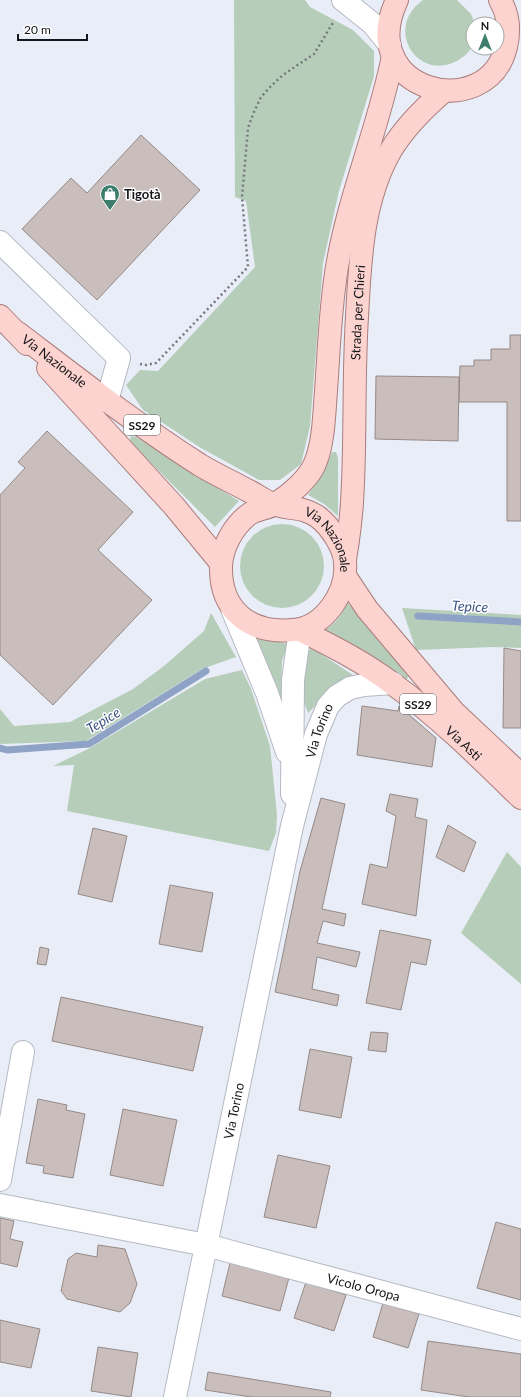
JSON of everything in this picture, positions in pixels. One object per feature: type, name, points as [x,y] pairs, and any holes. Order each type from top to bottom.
[{"type":"main road","name":"Strada per Chieri","points":[[274,504],[296,488],[314,465],[322,437],[336,269],[351,202],[376,123],[391,50],[388,29],[391,13],[397,0]]},
{"type":"main road","points":[[391,50],[402,69],[413,80],[428,88],[444,91],[462,90],[474,85],[495,70],[515,30],[508,20],[500,0]]},
{"type":"main road","name":"Strada per Chieri","points":[[345,568],[352,502],[355,353],[359,276],[364,230],[375,185],[392,150],[419,113],[444,91]]},
{"type":"main road","name":"Via Nazionale","points":[[0,316],[18,333],[90,415],[174,506],[221,563]]},
{"type":"main road","name":"Via Nazionale","points":[[18,333],[108,401],[201,465],[274,504],[300,508],[319,518],[335,537],[345,568],[337,600],[321,619],[300,630],[279,632],[253,626],[232,609],[223,587],[221,563],[231,533],[250,514],[274,504]]},
{"type":"main road","name":"Via Asti","points":[[345,568],[367,609],[454,712],[521,774]]},
{"type":"main road","name":"Via Asti","points":[[300,630],[354,659],[393,683],[446,728],[521,798]]},
{"type":"street","points":[[344,1],[373,24],[391,50]]},
{"type":"street","points":[[0,242],[119,358],[108,401]]},
{"type":"street","name":"Via Torino","points":[[232,609],[267,693],[292,769]]},
{"type":"street","name":"Via Torino","points":[[292,826],[293,680],[300,630]]},
{"type":"street","name":"Via Torino","points":[[175,1397],[292,826],[316,734],[328,706],[337,696],[350,688],[364,685],[393,683]]},
{"type":"street","points":[[0,1180],[23,1052]]},
{"type":"street","name":"Vicolo Oropa","points":[[0,1205],[206,1245],[521,1329]]},
{"type":"path","points":[[119,358],[146,365],[156,363],[248,266],[242,197],[248,128],[261,97],[283,75],[314,54],[344,1]]},
{"type":"green space","points":[[234,0],[305,0],[310,7],[353,30],[374,51],[374,76],[339,191],[323,263],[310,426],[301,464],[280,480],[259,480],[201,448],[143,410],[126,385],[140,370],[158,371],[255,267],[246,201],[235,197]]},
{"type":"green space","points":[[423,0],[457,0],[472,16],[465,16],[465,55],[460,59],[445,65],[432,65],[420,59],[411,50],[406,38],[406,25],[411,12]]},
{"type":"green space","points":[[131,436],[136,437],[239,501],[215,527],[134,446],[130,440]]},
{"type":"green space","points":[[332,452],[336,452],[338,458],[338,516],[324,504],[308,495],[321,477]]},
{"type":"green space","points":[[282,524],[298,527],[312,536],[321,550],[324,566],[321,582],[312,596],[298,605],[282,608],[266,605],[252,596],[243,582],[240,566],[243,550],[252,536],[266,527]]},
{"type":"green space","points":[[347,602],[409,676],[404,683],[325,630],[339,618]]},
{"type":"green space","points":[[402,608],[521,615],[521,648],[493,647],[416,650]]},
{"type":"green space","points":[[211,613],[236,657],[202,669],[86,741],[0,744],[0,709],[14,726],[70,722],[133,689],[164,666],[204,631]]},
{"type":"green space","points":[[257,636],[288,644],[282,661],[281,697],[279,699],[257,644]]},
{"type":"green space","points":[[307,649],[315,650],[356,677],[320,701],[308,713],[303,699]]},
{"type":"green space","points":[[242,670],[251,689],[270,746],[277,815],[276,833],[269,851],[67,811],[74,765],[53,766],[90,748],[205,679]]},
{"type":"green space","points":[[507,852],[521,867],[521,984],[461,933]]},
{"type":"building","name":"Tigotà","points":[[141,135],[200,190],[97,300],[22,229],[71,178],[87,193]]},
{"type":"building","points":[[510,335],[521,335],[521,521],[507,521],[507,402],[459,402],[460,366],[474,366],[474,360],[491,360],[491,349],[510,349]]},
{"type":"building","points":[[376,376],[459,377],[458,441],[375,439]]},
{"type":"building","points":[[47,431],[133,512],[98,550],[152,600],[53,705],[0,655],[0,495],[25,468],[18,462]]},
{"type":"building","points":[[504,648],[521,651],[521,728],[503,728]]},
{"type":"building","points":[[362,706],[398,711],[399,706],[436,738],[432,767],[357,755]]},
{"type":"building","points":[[390,794],[418,799],[415,817],[427,820],[416,916],[362,904],[370,864],[387,868],[396,816],[386,811]]},
{"type":"building","points":[[321,798],[345,804],[322,909],[346,914],[344,926],[323,921],[317,943],[360,952],[356,967],[317,957],[312,989],[339,995],[337,1006],[275,992],[300,871]]},
{"type":"building","points":[[448,825],[476,842],[464,872],[436,857]]},
{"type":"building","points":[[93,828],[127,836],[112,902],[78,894]]},
{"type":"building","points":[[170,885],[213,893],[202,952],[159,944]]},
{"type":"building","points":[[380,930],[431,940],[426,965],[411,962],[401,1010],[366,1003]]},
{"type":"building","points":[[40,947],[49,949],[46,965],[37,964]]},
{"type":"building","points":[[61,997],[203,1027],[193,1071],[52,1041]]},
{"type":"building","points":[[371,1032],[388,1033],[386,1052],[368,1050]]},
{"type":"building","points":[[310,1049],[352,1057],[341,1118],[299,1110]]},
{"type":"building","points":[[38,1099],[67,1105],[66,1110],[85,1114],[73,1178],[43,1173],[44,1166],[26,1163]]},
{"type":"building","points":[[123,1109],[177,1120],[163,1186],[110,1175]]},
{"type":"building","points":[[278,1155],[330,1166],[316,1228],[264,1217]]},
{"type":"building","points":[[0,1218],[14,1221],[10,1239],[23,1242],[17,1267],[0,1263]]},
{"type":"building","points":[[496,1222],[521,1229],[521,1300],[477,1288]]},
{"type":"building","points":[[98,1245],[125,1249],[137,1284],[130,1303],[120,1312],[67,1299],[61,1291],[68,1259],[76,1253],[97,1257]]},
{"type":"building","points":[[231,1259],[290,1274],[280,1311],[222,1296]]},
{"type":"building","points":[[306,1282],[346,1295],[334,1331],[294,1318]]},
{"type":"building","points":[[383,1303],[419,1314],[408,1348],[373,1337]]},
{"type":"building","points":[[0,1320],[40,1329],[31,1368],[0,1362]]},
{"type":"building","points":[[428,1341],[521,1354],[521,1397],[469,1397],[421,1390]]},
{"type":"building","points":[[98,1347],[138,1353],[131,1397],[91,1391]]},
{"type":"building","points":[[208,1372],[331,1392],[330,1397],[251,1397],[205,1390]]},
{"type":"waterway","name":"Tepice","points":[[418,616],[521,622]]},
{"type":"waterway","name":"Tepice","points":[[0,748],[7,750],[89,744],[206,671]]},
{"type":"place","name":"Tigotà","points":[[110,211]]}]
